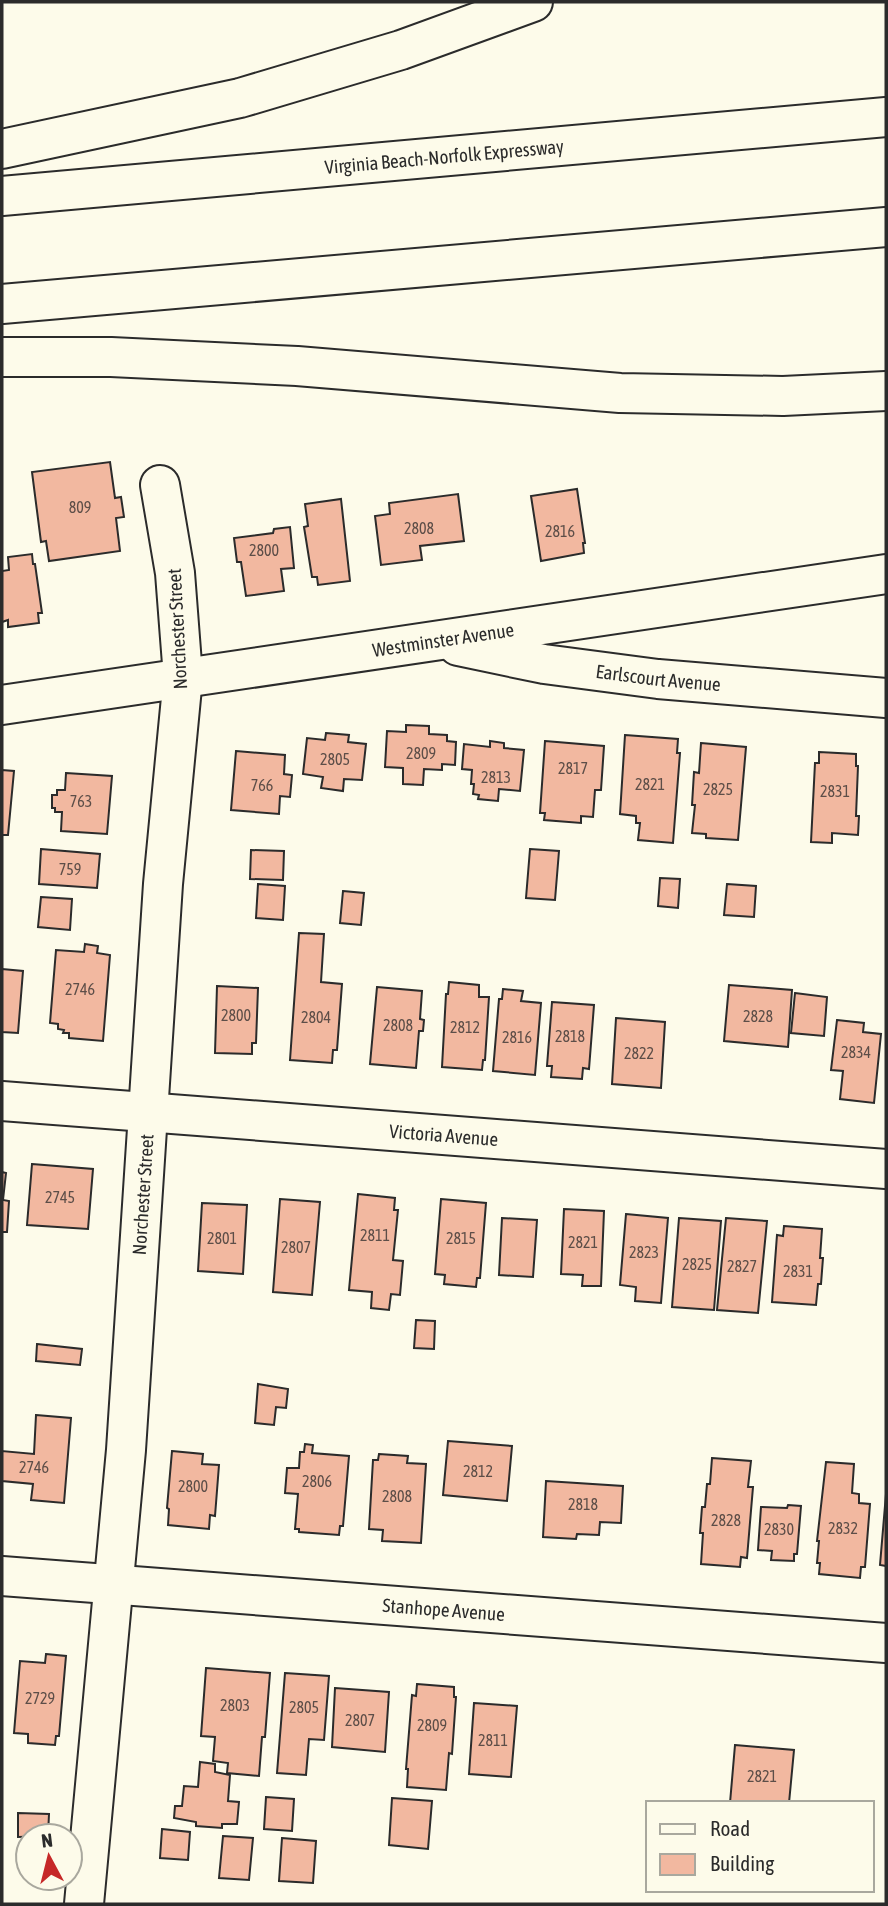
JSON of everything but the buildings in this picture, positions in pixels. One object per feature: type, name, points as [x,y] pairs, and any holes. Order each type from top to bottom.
[{"type":"main road","points":[[2,149],[240,98],[401,50],[533,2]]},
{"type":"main road","name":"Virginia Beach-Norfolk Expressway","points":[[2,196],[886,117]]},
{"type":"main road","points":[[2,304],[886,227]]},
{"type":"main road","points":[[2,357],[111,357],[297,366],[620,393],[783,396],[886,391]]},
{"type":"main road","name":"Norchester Street","points":[[84,1904],[126,1450],[163,884],[183,677],[175,573],[160,485]]},
{"type":"main road","name":"Westminster Avenue","points":[[2,705],[886,573]]},
{"type":"main road","name":"Earlscourt Avenue","points":[[432,640],[544,664],[658,679],[886,698]]},
{"type":"main road","name":"Victoria Avenue","points":[[2,1101],[886,1169]]},
{"type":"main road","name":"Stanhope Avenue","points":[[2,1576],[886,1643]]}]
